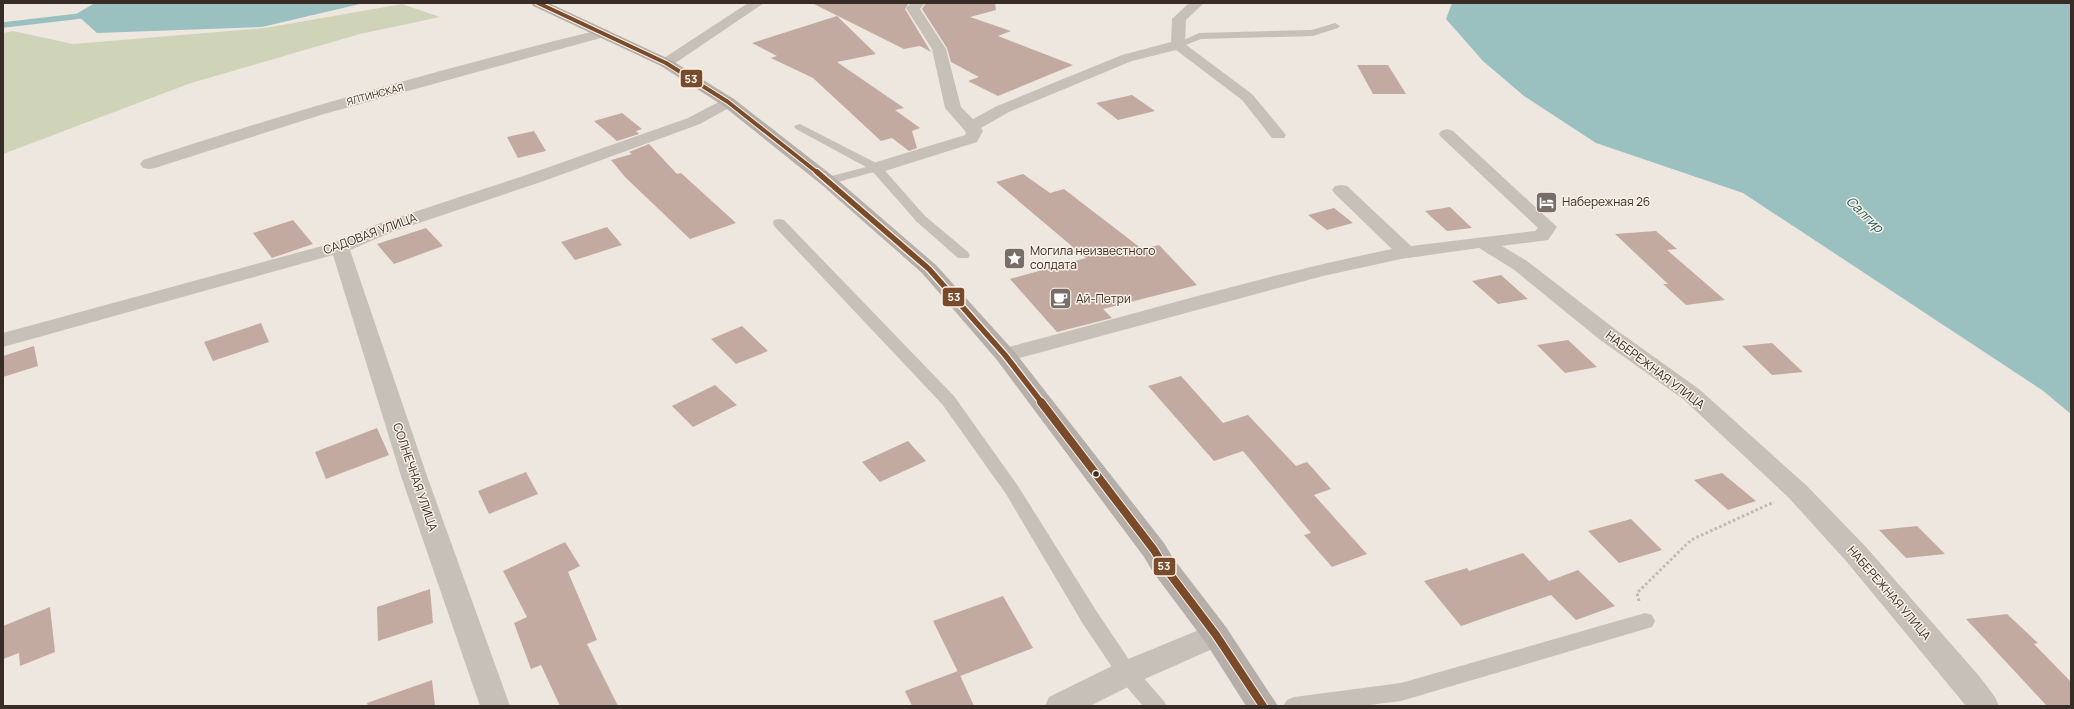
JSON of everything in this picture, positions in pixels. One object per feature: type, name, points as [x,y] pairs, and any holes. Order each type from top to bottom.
[{"type":"main road","points":[[538,3],[666,63],[728,102],[828,181],[929,269],[1005,355],[1216,635],[1263,706]]},
{"type":"street","points":[[666,63],[757,3]]},
{"type":"street","points":[[876,168],[971,138],[975,131],[953,108],[939,49],[913,8],[918,3]]},
{"type":"street","points":[[1178,45],[1179,20],[1197,3]]},
{"type":"street","name":"ЯЛТИНСКАЯ","points":[[149,164],[359,98],[474,69],[603,33]]},
{"type":"street","points":[[971,127],[1003,109],[1127,58],[1178,45]]},
{"type":"street","points":[[1178,45],[1247,97],[1278,135]]},
{"type":"street","name":"САДОВАЯ УЛИЦА","points":[[3,340],[340,247],[385,228],[538,177],[694,121],[728,102]]},
{"type":"street","points":[[1005,355],[1166,312],[1248,288],[1406,251],[1541,236],[1548,227],[1447,134]]},
{"type":"street","points":[[1341,190],[1406,251]]},
{"type":"street","name":"НАБЕРЕЖНАЯ УЛИЦА","points":[[1482,242],[1520,266],[1607,334],[1691,394],[1798,492],[1856,554],[1969,686],[1984,706]]},
{"type":"street","name":"СОЛНЕЧНАЯ УЛИЦА","points":[[340,247],[414,476],[495,706]]},
{"type":"street","points":[[1060,706],[1127,673],[1216,635]]},
{"type":"lane","points":[[1178,45],[1199,36],[1313,33],[1335,26]]},
{"type":"lane","points":[[800,127],[876,168],[921,219],[963,255]]},
{"type":"lane","points":[[828,181],[876,168]]},
{"type":"lane","points":[[779,223],[948,400],[1012,490],[1090,618],[1127,673],[1156,706]]},
{"type":"lane","points":[[1294,706],[1401,692],[1645,621]]},
{"type":"path","points":[[1645,621],[1637,593],[1691,540],[1798,492]]},
{"type":"green space","points":[[402,4],[440,17],[360,34],[191,83],[3,154],[3,33],[13,31],[73,44],[265,28]]},
{"type":"water","points":[[95,3],[364,3],[262,27],[97,33],[76,14]]},
{"type":"water","name":"Салгир","points":[[1452,3],[2071,3],[2071,414],[2042,390],[1743,193],[1596,143],[1524,96],[1483,61],[1446,19]]},
{"type":"building","points":[[812,3],[909,3],[905,9],[931,52],[920,46],[904,49]]},
{"type":"building","points":[[926,3],[995,3],[996,10],[970,17],[1011,31],[998,36],[1073,65],[998,96],[968,81],[979,77],[951,62],[947,48],[922,9]]},
{"type":"building","points":[[837,16],[876,54],[837,62],[904,108],[895,110],[920,128],[912,131],[917,148],[909,151],[892,138],[881,141],[813,78],[771,58],[777,56],[752,43]]},
{"type":"building","points":[[1357,65],[1388,65],[1406,94],[1373,94]]},
{"type":"building","points":[[1132,95],[1155,111],[1118,120],[1096,103]]},
{"type":"building","points":[[622,113],[642,129],[636,131],[639,134],[617,141],[594,121]]},
{"type":"building","points":[[534,131],[546,151],[518,158],[507,137]]},
{"type":"building","points":[[649,144],[677,174],[681,173],[736,223],[690,239],[625,177],[611,160],[632,154],[629,152]]},
{"type":"building","points":[[1023,174],[1050,193],[1064,189],[1142,249],[1159,245],[1197,285],[1103,309],[1112,318],[1057,332],[1010,279],[1086,258],[996,182]]},
{"type":"building","points":[[1450,207],[1472,228],[1447,231],[1425,211]]},
{"type":"building","points":[[1334,208],[1353,223],[1327,230],[1308,215]]},
{"type":"building","points":[[293,220],[313,244],[272,258],[253,233]]},
{"type":"building","points":[[607,227],[622,245],[575,260],[561,242]]},
{"type":"building","points":[[426,228],[443,246],[394,264],[377,244]]},
{"type":"building","points":[[1656,231],[1677,249],[1667,250],[1725,300],[1686,305],[1663,284],[1668,284],[1615,234]]},
{"type":"building","points":[[1501,275],[1528,299],[1498,304],[1472,281]]},
{"type":"building","points":[[261,323],[269,342],[213,361],[204,342]]},
{"type":"building","points":[[742,326],[768,351],[736,364],[711,339]]},
{"type":"building","points":[[1568,340],[1597,367],[1565,373],[1537,345]]},
{"type":"building","points":[[1772,343],[1803,372],[1772,375],[1742,346]]},
{"type":"building","points":[[34,346],[38,366],[3,377],[3,356]]},
{"type":"building","points":[[1181,376],[1223,423],[1248,415],[1296,466],[1307,462],[1331,489],[1314,495],[1367,554],[1332,567],[1304,535],[1311,533],[1243,451],[1214,461],[1148,386]]},
{"type":"building","points":[[715,385],[737,405],[693,427],[672,406]]},
{"type":"building","points":[[377,428],[389,455],[326,479],[315,452]]},
{"type":"building","points":[[908,441],[926,461],[880,482],[862,462]]},
{"type":"building","points":[[526,472],[538,494],[489,514],[478,491]]},
{"type":"building","points":[[1722,473],[1756,501],[1728,510],[1694,480]]},
{"type":"building","points":[[1631,519],[1662,550],[1619,563],[1588,531]]},
{"type":"building","points":[[1917,526],[1945,554],[1906,558],[1879,530]]},
{"type":"building","points":[[565,542],[580,566],[568,572],[597,640],[587,644],[618,706],[560,706],[541,665],[531,669],[514,623],[527,617],[503,571]]},
{"type":"building","points":[[1523,553],[1549,581],[1578,570],[1615,606],[1576,620],[1551,595],[1461,626],[1424,581],[1467,568],[1469,571]]},
{"type":"building","points":[[430,589],[433,623],[378,641],[377,607]]},
{"type":"building","points":[[1003,596],[1033,648],[960,676],[933,621]]},
{"type":"building","points":[[50,607],[55,652],[20,666],[19,653],[3,659],[3,626]]},
{"type":"building","points":[[2007,614],[2038,643],[2034,644],[2071,682],[2071,706],[2047,706],[1966,619]]},
{"type":"building","points":[[958,671],[974,706],[912,706],[905,691]]},
{"type":"building","points":[[432,680],[435,706],[368,706],[367,703]]},
{"type":"waterway","points":[[3,25],[89,15]]},
{"type":"transit line","name":"53","points":[[538,3],[666,63],[728,102],[828,181],[929,269],[1005,355],[1154,550],[1163,565],[1216,635],[1263,706]]},
{"type":"place","name":"Набережная 26","points":[[1546,202]]},
{"type":"place","name":"Могила неизвестного солдата","points":[[1015,258]]},
{"type":"place","name":"Ай-Петри","points":[[1061,299]]}]
